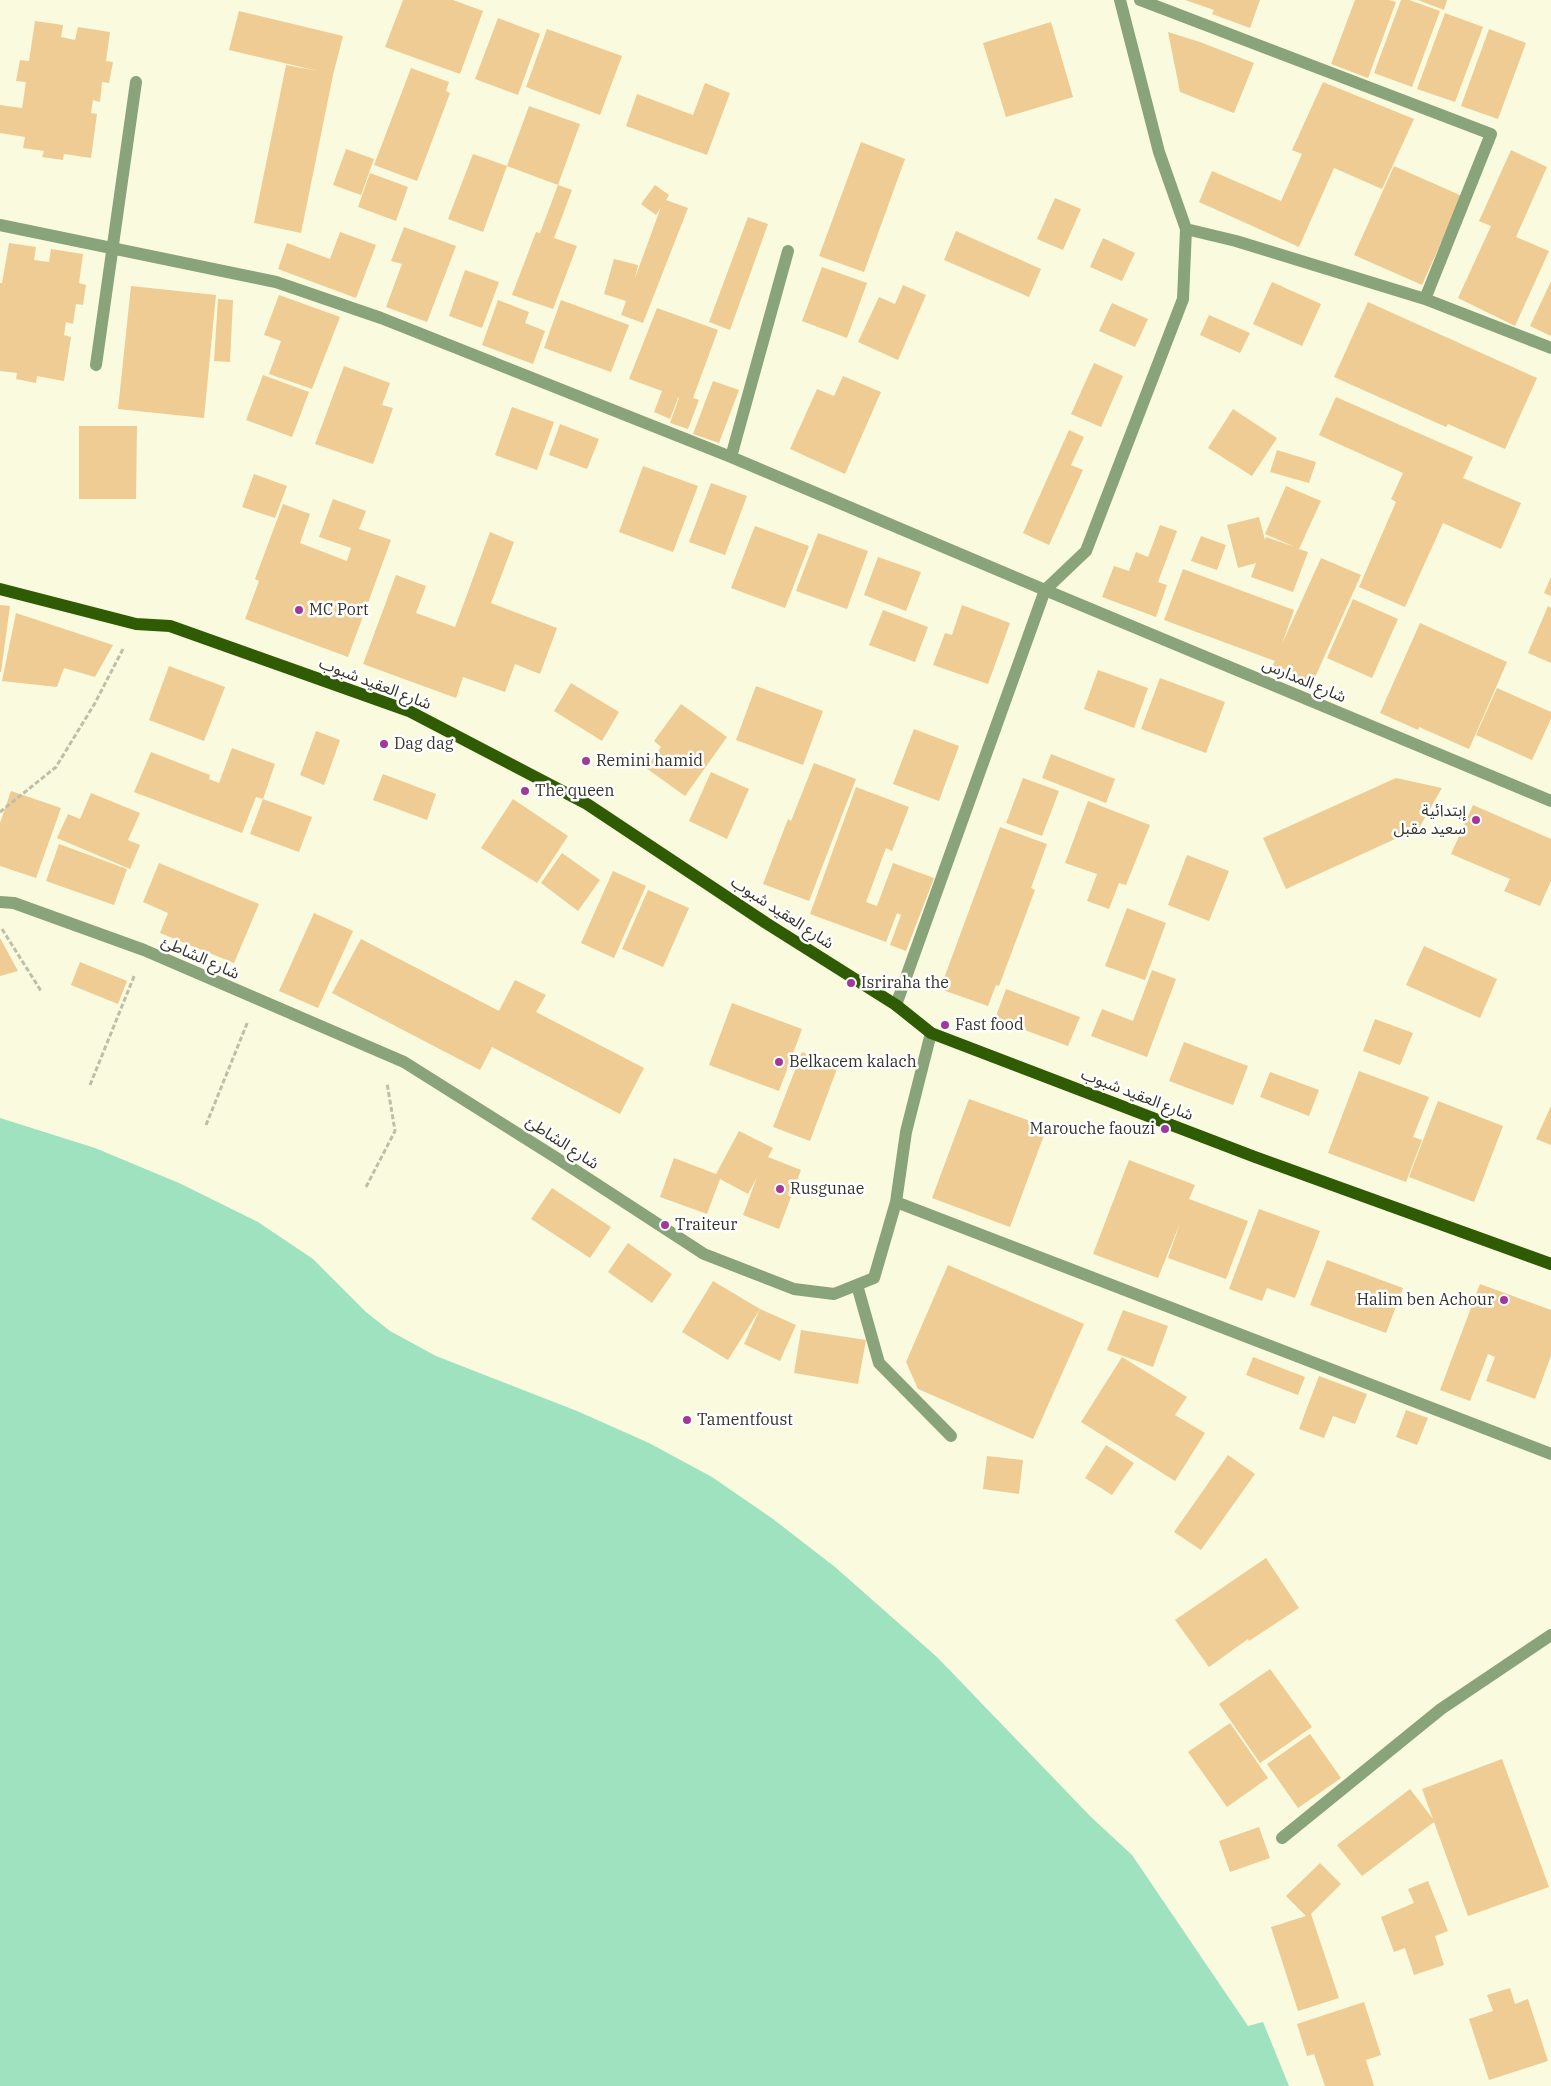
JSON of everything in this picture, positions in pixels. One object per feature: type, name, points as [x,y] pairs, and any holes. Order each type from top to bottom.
[{"type":"main road","name":"شارع العقيد شبوب","points":[[0,589],[136,624],[170,626],[408,711],[588,804],[766,923],[896,1005],[931,1033],[1245,1154],[1551,1264]]},
{"type":"street","points":[[896,1005],[1045,590],[1086,551],[1183,299],[1186,229],[1159,152],[1120,0]]},
{"type":"street","points":[[1140,0],[1491,134],[1425,300]]},
{"type":"street","points":[[96,365],[136,82]]},
{"type":"street","name":"شارع المدارس","points":[[0,225],[276,282],[381,318],[731,457],[1551,801]]},
{"type":"street","points":[[1186,229],[1236,241],[1425,300],[1551,348]]},
{"type":"street","points":[[731,457],[788,251]]},
{"type":"street","name":"شارع الشاطئ","points":[[0,902],[14,903],[144,950],[256,1000],[404,1062],[704,1254],[794,1289],[834,1294],[874,1278],[896,1202],[906,1132],[931,1033]]},
{"type":"street","points":[[896,1202],[1551,1454]]},
{"type":"street","points":[[857,1285],[879,1363],[951,1436]]},
{"type":"street","points":[[1282,1838],[1441,1709],[1551,1635]]},
{"type":"path","points":[[0,812],[56,766],[95,704],[136,624]]},
{"type":"path","points":[[0,926],[41,991]]},
{"type":"path","points":[[90,1085],[144,950]]},
{"type":"path","points":[[206,1125],[256,1000]]},
{"type":"path","points":[[366,1187],[395,1131],[381,1053]]},
{"type":"shaded area","points":[[0,1118],[95,1148],[179,1183],[258,1222],[313,1259],[366,1312],[390,1331],[436,1356],[577,1411],[649,1443],[712,1477],[773,1519],[835,1567],[937,1657],[1091,1817],[1132,1855],[1248,2026],[1263,2022],[1289,2086],[0,2086]]},
{"type":"building","points":[[403,0],[453,0],[483,11],[460,74],[385,47]]},
{"type":"building","points":[[1185,0],[1260,0],[1250,28],[1212,14],[1214,10]]},
{"type":"building","points":[[1355,0],[1389,0],[1396,2],[1368,78],[1331,64]]},
{"type":"building","points":[[1401,0],[1409,0],[1440,11],[1412,87],[1374,73]]},
{"type":"building","points":[[1418,0],[1447,0],[1444,10]]},
{"type":"building","points":[[239,11],[343,36],[333,75],[301,233],[254,223],[286,65],[318,71],[229,50]]},
{"type":"building","points":[[1445,13],[1483,27],[1455,102],[1417,89]]},
{"type":"building","points":[[498,18],[540,34],[518,95],[475,79]]},
{"type":"building","points":[[35,21],[63,25],[61,37],[75,40],[78,27],[110,32],[106,61],[113,62],[109,83],[102,82],[100,102],[93,100],[91,113],[97,114],[91,158],[64,154],[63,160],[42,157],[44,151],[23,148],[25,137],[0,133],[0,105],[22,108],[26,82],[16,81],[20,60],[29,61]]},
{"type":"building","points":[[1051,22],[1073,97],[1006,117],[983,43]]},
{"type":"building","points":[[547,29],[622,56],[600,115],[526,87]]},
{"type":"building","points":[[1489,29],[1526,43],[1498,119],[1461,106]]},
{"type":"building","points":[[1168,32],[1254,63],[1234,113],[1180,92]]},
{"type":"building","points":[[411,68],[449,82],[446,91],[450,93],[417,181],[374,165]]},
{"type":"building","points":[[1323,82],[1414,119],[1382,189],[1334,168],[1299,247],[1199,202],[1212,171],[1281,201],[1302,154],[1292,150]]},
{"type":"building","points":[[705,83],[730,93],[707,155],[626,126],[637,94],[693,115]]},
{"type":"building","points":[[529,106],[580,124],[558,185],[507,166]]},
{"type":"building","points":[[861,142],[905,159],[864,272],[819,256]]},
{"type":"building","points":[[346,149],[374,159],[361,195],[333,185]]},
{"type":"building","points":[[1511,150],[1547,167],[1516,237],[1549,251],[1515,326],[1458,298],[1491,226],[1479,221]]},
{"type":"building","points":[[473,154],[507,166],[483,232],[448,219]]},
{"type":"building","points":[[1394,166],[1462,196],[1422,285],[1354,255]]},
{"type":"building","points":[[370,173],[408,187],[396,221],[358,207]]},
{"type":"building","points":[[558,185],[572,190],[554,238],[577,246],[553,309],[512,295],[536,232],[540,233]]},
{"type":"building","points":[[655,185],[669,195],[666,200],[688,208],[643,323],[621,315],[626,301],[604,294],[614,259],[638,265],[635,278],[661,207],[656,215],[641,204]]},
{"type":"building","points":[[1055,198],[1081,209],[1063,250],[1037,239]]},
{"type":"building","points":[[748,217],[768,224],[730,330],[709,322]]},
{"type":"building","points":[[404,227],[456,246],[427,322],[386,307],[402,264],[391,261]]},
{"type":"building","points":[[956,231],[1041,269],[1029,297],[944,260]]},
{"type":"building","points":[[340,232],[376,245],[356,298],[278,269],[287,243],[330,259]]},
{"type":"building","points":[[1103,238],[1135,253],[1122,281],[1090,267]]},
{"type":"building","points":[[9,243],[36,247],[34,260],[49,262],[51,249],[83,254],[79,283],[86,285],[83,305],[76,304],[73,324],[66,322],[64,335],[71,337],[64,381],[37,376],[36,383],[16,379],[17,373],[0,371],[0,283],[2,283]]},
{"type":"building","points":[[822,267],[867,283],[847,338],[802,321]]},
{"type":"building","points":[[465,270],[499,282],[482,328],[449,316]]},
{"type":"building","points":[[1551,281],[1551,336],[1530,326]]},
{"type":"building","points":[[1272,282],[1321,304],[1302,346],[1253,324]]},
{"type":"building","points":[[903,285],[926,295],[898,360],[858,342],[879,297],[895,304]]},
{"type":"building","points":[[131,286],[216,295],[204,418],[118,409]]},
{"type":"building","points":[[279,295],[340,317],[312,389],[269,374],[281,341],[264,335]]},
{"type":"building","points":[[218,299],[233,300],[230,362],[214,361]]},
{"type":"building","points":[[498,300],[529,312],[525,323],[545,331],[533,364],[482,345]]},
{"type":"building","points":[[561,300],[629,325],[611,372],[544,348]]},
{"type":"building","points":[[1368,302],[1537,378],[1505,449],[1448,424],[1446,427],[1334,377]]},
{"type":"building","points":[[1112,303],[1148,319],[1135,347],[1099,331]]},
{"type":"building","points":[[657,308],[718,330],[693,398],[699,400],[688,429],[670,423],[679,398],[673,396],[678,398],[670,419],[654,412],[662,391],[629,379]]},
{"type":"building","points":[[1209,315],[1250,333],[1240,353],[1200,335]]},
{"type":"building","points":[[1094,363],[1123,376],[1101,427],[1071,414]]},
{"type":"building","points":[[344,366],[390,383],[382,405],[393,408],[373,464],[315,444]]},
{"type":"building","points":[[263,375],[309,392],[292,437],[246,420]]},
{"type":"building","points":[[843,376],[881,392],[845,474],[790,449],[817,389],[834,396]]},
{"type":"building","points":[[713,381],[739,390],[719,443],[693,434]]},
{"type":"building","points":[[1336,397],[1473,457],[1463,478],[1521,503],[1501,549],[1443,523],[1405,607],[1359,587],[1396,502],[1391,499],[1403,473],[1319,435]]},
{"type":"building","points":[[512,407],[554,422],[537,470],[495,455]]},
{"type":"building","points":[[1233,409],[1277,438],[1252,476],[1208,448]]},
{"type":"building","points":[[560,424],[599,439],[587,469],[549,455]]},
{"type":"building","points":[[79,426],[137,426],[136,499],[79,499]]},
{"type":"building","points":[[1069,430],[1084,437],[1071,465],[1083,470],[1049,545],[1023,533]]},
{"type":"building","points":[[1277,450],[1316,462],[1309,483],[1270,472]]},
{"type":"building","points":[[643,466],[698,486],[673,552],[619,532]]},
{"type":"building","points":[[254,474],[287,486],[275,518],[242,507]]},
{"type":"building","points":[[711,483],[747,496],[725,555],[689,542]]},
{"type":"building","points":[[1286,486],[1321,501],[1299,549],[1308,552],[1293,592],[1251,577],[1256,563],[1238,568],[1227,525],[1259,517],[1265,540],[1266,537],[1295,547],[1265,534]]},
{"type":"building","points":[[333,499],[366,511],[359,529],[391,540],[348,657],[245,619],[259,581],[255,579],[283,504],[310,514],[300,543],[347,561],[351,548],[319,537]]},
{"type":"building","points":[[1160,525],[1177,531],[1158,582],[1167,585],[1156,617],[1102,597],[1114,566],[1129,571],[1136,552],[1148,557]]},
{"type":"building","points":[[755,526],[809,546],[785,608],[731,588]]},
{"type":"building","points":[[490,532],[514,542],[491,603],[557,628],[540,674],[515,664],[505,692],[463,677],[456,698],[363,664],[396,575],[426,586],[416,613],[455,627]]},
{"type":"building","points":[[818,533],[868,551],[847,609],[796,591]]},
{"type":"building","points":[[1201,536],[1226,545],[1217,570],[1191,561]]},
{"type":"building","points":[[878,557],[921,572],[906,611],[864,595]]},
{"type":"building","points":[[1321,558],[1361,575],[1312,684],[1272,666],[1275,661],[1164,620],[1183,569],[1294,610],[1282,644]]},
{"type":"building","points":[[1551,577],[1551,596],[1544,593]]},
{"type":"building","points":[[1353,599],[1398,619],[1372,678],[1327,658]]},
{"type":"building","points":[[0,605],[10,606],[1,672],[0,672]]},
{"type":"building","points":[[962,605],[1010,623],[988,684],[933,665],[945,633],[952,635]]},
{"type":"building","points":[[1548,606],[1551,608],[1551,663],[1528,653]]},
{"type":"building","points":[[883,610],[928,627],[915,662],[869,645]]},
{"type":"building","points":[[16,613],[113,645],[95,677],[64,668],[57,687],[2,681]]},
{"type":"building","points":[[1420,623],[1507,662],[1469,749],[1419,727],[1418,730],[1380,713]]},
{"type":"building","points":[[169,666],[225,687],[204,741],[149,720]]},
{"type":"building","points":[[1098,670],[1148,688],[1134,728],[1084,709]]},
{"type":"building","points":[[1160,678],[1225,702],[1206,753],[1141,729]]},
{"type":"building","points":[[571,683],[619,712],[602,741],[554,711]]},
{"type":"building","points":[[756,686],[823,711],[803,765],[736,740]]},
{"type":"building","points":[[1497,688],[1551,712],[1551,719],[1532,760],[1476,735]]},
{"type":"building","points":[[681,704],[727,737],[685,796],[646,768],[661,747],[654,741]]},
{"type":"building","points":[[914,729],[959,746],[939,801],[893,784]]},
{"type":"building","points":[[316,731],[340,740],[324,785],[300,775]]},
{"type":"building","points":[[232,748],[275,764],[263,799],[256,797],[242,833],[134,792],[151,752],[210,775],[209,779],[219,783]]},
{"type":"building","points":[[1051,754],[1115,779],[1106,803],[1042,778]]},
{"type":"building","points":[[814,763],[856,779],[809,901],[763,884],[788,819],[791,821]]},
{"type":"building","points":[[711,772],[749,789],[727,839],[689,821]]},
{"type":"building","points":[[383,774],[436,794],[427,820],[373,800]]},
{"type":"building","points":[[1023,778],[1059,791],[1042,836],[1006,823]]},
{"type":"building","points":[[1396,778],[1442,788],[1419,828],[1286,889],[1263,838]]},
{"type":"building","points":[[856,787],[909,807],[892,851],[886,848],[866,902],[877,906],[893,863],[934,878],[906,951],[890,945],[901,915],[897,913],[886,942],[810,914]]},
{"type":"building","points":[[11,791],[61,808],[36,878],[0,866],[0,823]]},
{"type":"building","points":[[91,793],[140,813],[128,840],[140,845],[130,869],[57,838],[68,814],[80,819]]},
{"type":"building","points":[[263,799],[312,817],[299,852],[250,834]]},
{"type":"building","points":[[513,799],[568,836],[537,883],[481,848]]},
{"type":"building","points":[[1088,801],[1150,825],[1126,885],[1119,883],[1109,909],[1087,901],[1097,874],[1065,863]]},
{"type":"building","points":[[1473,805],[1551,839],[1551,881],[1540,906],[1504,891],[1510,879],[1451,854]]},
{"type":"building","points":[[1000,827],[1047,844],[1031,888],[1035,890],[999,986],[996,985],[988,1006],[940,989]]},
{"type":"building","points":[[59,844],[127,869],[114,905],[46,881]]},
{"type":"building","points":[[562,853],[600,880],[578,911],[541,883]]},
{"type":"building","points":[[1187,855],[1229,871],[1209,921],[1168,905]]},
{"type":"building","points":[[159,863],[259,904],[234,963],[160,933],[168,913],[143,902]]},
{"type":"building","points":[[613,871],[646,886],[614,958],[581,943]]},
{"type":"building","points":[[648,890],[689,908],[663,967],[622,949]]},
{"type":"building","points":[[1127,908],[1166,923],[1145,980],[1105,966]]},
{"type":"building","points":[[314,913],[353,931],[318,1008],[279,991]]},
{"type":"building","points":[[0,938],[18,971],[0,976]]},
{"type":"building","points":[[361,939],[499,1011],[515,980],[546,995],[536,1012],[644,1068],[620,1114],[492,1047],[480,1070],[332,993]]},
{"type":"building","points":[[1424,946],[1497,979],[1480,1018],[1406,985]]},
{"type":"building","points":[[80,962],[127,981],[118,1004],[71,985]]},
{"type":"building","points":[[1152,970],[1176,979],[1147,1057],[1091,1036],[1102,1009],[1133,1021]]},
{"type":"building","points":[[1006,989],[1080,1017],[1068,1046],[995,1019]]},
{"type":"building","points":[[732,1003],[802,1029],[779,1091],[709,1065]]},
{"type":"building","points":[[1375,1019],[1413,1033],[1400,1065],[1363,1051]]},
{"type":"building","points":[[1184,1042],[1248,1066],[1233,1105],[1169,1081]]},
{"type":"building","points":[[802,1052],[838,1066],[810,1141],[773,1127]]},
{"type":"building","points":[[1359,1071],[1429,1097],[1413,1137],[1422,1140],[1406,1182],[1328,1153]]},
{"type":"building","points":[[1270,1072],[1319,1090],[1309,1116],[1260,1097]]},
{"type":"building","points":[[969,1099],[1047,1127],[1010,1227],[932,1198]]},
{"type":"building","points":[[1438,1101],[1503,1126],[1474,1202],[1409,1177]]},
{"type":"building","points":[[1551,1106],[1551,1145],[1536,1139]]},
{"type":"building","points":[[739,1131],[773,1148],[768,1157],[801,1170],[779,1229],[743,1215],[757,1177],[748,1194],[720,1179],[707,1214],[660,1197],[674,1158],[716,1174]]},
{"type":"building","points":[[1129,1160],[1195,1185],[1189,1199],[1248,1221],[1226,1279],[1168,1258],[1180,1223],[1158,1278],[1093,1254]]},
{"type":"building","points":[[552,1188],[611,1227],[590,1258],[531,1219]]},
{"type":"building","points":[[1259,1209],[1320,1231],[1295,1298],[1267,1288],[1262,1301],[1229,1289]]},
{"type":"building","points":[[628,1243],[672,1274],[652,1303],[608,1272]]},
{"type":"building","points":[[1327,1260],[1403,1288],[1386,1333],[1310,1305]]},
{"type":"building","points":[[948,1265],[1084,1324],[1033,1439],[918,1389],[906,1362]]},
{"type":"building","points":[[713,1281],[760,1309],[728,1360],[682,1332]]},
{"type":"building","points":[[1480,1284],[1551,1310],[1551,1356],[1535,1399],[1486,1381],[1495,1357],[1488,1354],[1470,1401],[1440,1390]]},
{"type":"building","points":[[760,1309],[796,1325],[780,1361],[744,1344]]},
{"type":"building","points":[[1123,1310],[1168,1326],[1153,1367],[1107,1350]]},
{"type":"building","points":[[801,1330],[866,1340],[858,1384],[794,1373]]},
{"type":"building","points":[[1122,1357],[1187,1397],[1175,1415],[1205,1433],[1175,1481],[1081,1422]]},
{"type":"building","points":[[1253,1357],[1305,1377],[1298,1395],[1246,1375]]},
{"type":"building","points":[[1319,1376],[1367,1394],[1355,1424],[1333,1416],[1324,1438],[1299,1429]]},
{"type":"building","points":[[1406,1410],[1428,1418],[1417,1445],[1396,1437]]},
{"type":"building","points":[[1106,1445],[1134,1463],[1112,1495],[1085,1478]]},
{"type":"building","points":[[1228,1455],[1255,1474],[1201,1550],[1174,1532]]},
{"type":"building","points":[[987,1456],[1023,1460],[1019,1494],[983,1489]]},
{"type":"building","points":[[1266,1558],[1299,1608],[1249,1641],[1248,1639],[1209,1667],[1175,1620]]},
{"type":"building","points":[[1270,1669],[1312,1727],[1260,1763],[1219,1704]]},
{"type":"building","points":[[1230,1723],[1268,1778],[1227,1807],[1188,1752]]},
{"type":"building","points":[[1310,1734],[1341,1778],[1298,1808],[1267,1764]]},
{"type":"building","points":[[1502,1759],[1549,1887],[1468,1916],[1434,1822],[1362,1876],[1337,1845],[1410,1789],[1433,1819],[1422,1789]]},
{"type":"building","points":[[1259,1827],[1270,1858],[1230,1872],[1219,1841]]},
{"type":"building","points":[[1320,1863],[1341,1884],[1311,1914],[1339,1998],[1298,2011],[1271,1927],[1306,1916],[1286,1896]]},
{"type":"building","points":[[1428,1881],[1448,1931],[1435,1936],[1444,1965],[1414,1975],[1405,1948],[1394,1952],[1381,1917],[1414,1903],[1408,1889]]},
{"type":"building","points":[[1510,1988],[1515,2004],[1528,1999],[1548,2061],[1489,2080],[1469,2019],[1493,2011],[1487,1995]]},
{"type":"building","points":[[1364,2002],[1381,2055],[1366,2060],[1374,2086],[1325,2086],[1314,2054],[1307,2056],[1297,2024]]},
{"type":"place","name":"MC Port","points":[[299,610]]},
{"type":"place","name":"Dag dag","points":[[384,744]]},
{"type":"place","name":"Remini hamid","points":[[586,761]]},
{"type":"place","name":"The queen","points":[[525,791]]},
{"type":"place","name":"إبتدائية سعيد مقبل","points":[[1476,820]]},
{"type":"place","name":"Isriraha the","points":[[851,983]]},
{"type":"place","name":"Fast food","points":[[945,1025]]},
{"type":"place","name":"Belkacem kalach","points":[[779,1062]]},
{"type":"place","name":"Marouche faouzi","points":[[1165,1129]]},
{"type":"place","name":"Rusgunae","points":[[780,1189]]},
{"type":"place","name":"Traiteur","points":[[665,1225]]},
{"type":"place","name":"Halim ben Achour","points":[[1504,1300]]},
{"type":"place","name":"Tamentfoust","points":[[687,1420]]}]
